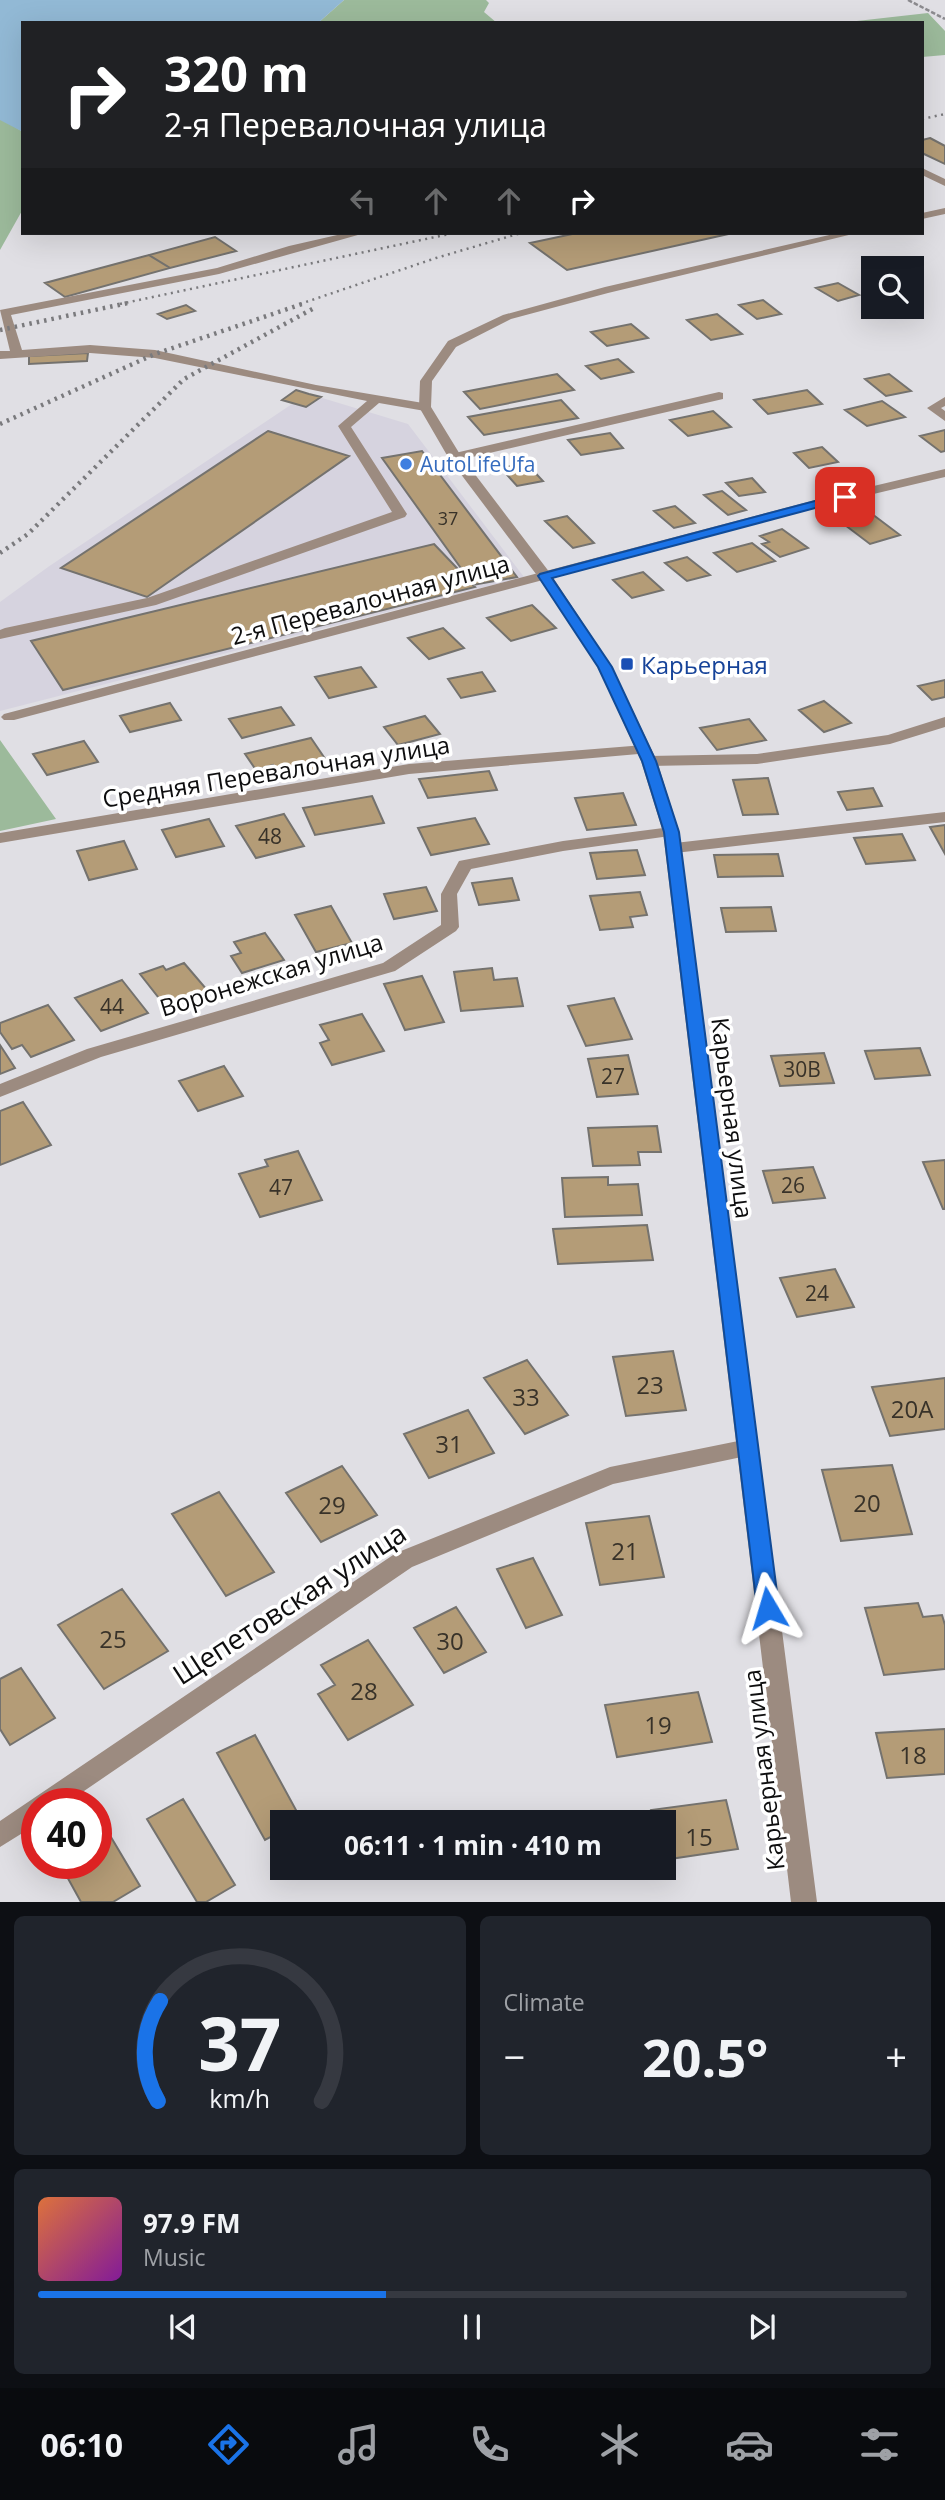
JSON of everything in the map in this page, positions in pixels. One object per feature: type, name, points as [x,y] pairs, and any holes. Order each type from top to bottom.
[{"type":"street","points":[[924,172],[945,183]]},
{"type":"street","points":[[924,216],[945,211]]},
{"type":"street","points":[[17,354],[11,328],[2,314],[219,271],[293,248],[350,235]]},
{"type":"street","points":[[0,355],[90,349],[155,354],[316,389],[425,407],[426,381],[452,344],[507,317],[605,290],[842,235]]},
{"type":"street","points":[[455,457],[719,396]]},
{"type":"street","points":[[0,635],[151,602],[400,514],[344,426],[377,399]]},
{"type":"street","points":[[945,401],[933,408],[945,417]]},
{"type":"street","name":"Карьерная улица","points":[[425,407],[455,457],[545,576],[605,667],[646,756],[673,840],[804,1902]]},
{"type":"street","name":"2-я Перевалочная улица","points":[[9,717],[820,503],[945,473]]},
{"type":"street","name":"Средняя Перевалочная улица","points":[[0,838],[409,769],[646,756],[757,759],[890,739],[945,722]]},
{"type":"street","points":[[673,840],[945,817]]},
{"type":"street","name":"Воронежская улица","points":[[0,1091],[94,1053],[389,967],[450,927],[449,894],[465,865],[563,846],[673,840]]},
{"type":"street","name":"Щепетовская улица","points":[[69,1788],[404,1560],[610,1476],[748,1448]]},
{"type":"street","points":[[0,1835],[21,1821]]},
{"type":"path","points":[[908,0],[945,19]]},
{"type":"shaded area","points":[[296,390],[408,424],[524,577],[0,711],[0,602],[292,404],[282,400]]},
{"type":"green space","points":[[344,0],[486,0],[489,3],[484,12],[495,21],[320,21]]},
{"type":"green space","points":[[928,13],[945,31],[945,55],[924,57],[924,21],[857,21]]},
{"type":"green space","points":[[0,120],[21,131],[21,213],[0,250]]},
{"type":"green space","points":[[0,740],[56,819],[0,831]]},
{"type":"water","points":[[0,0],[344,0],[320,21],[21,21],[21,131],[0,120]]},
{"type":"building","points":[[930,138],[945,146],[945,164],[924,154],[924,140]]},
{"type":"building","points":[[568,235],[724,235],[567,270],[530,243]]},
{"type":"building","points":[[215,237],[236,251],[170,268],[149,255]]},
{"type":"building","points":[[149,255],[170,268],[65,297],[45,283]]},
{"type":"building","points":[[838,283],[859,295],[838,301],[816,288]]},
{"type":"building","points":[[763,300],[781,314],[757,319],[739,305]]},
{"type":"building","points":[[186,305],[195,311],[167,319],[158,314]]},
{"type":"building","points":[[717,314],[742,334],[711,340],[687,320]]},
{"type":"building","points":[[631,324],[648,338],[607,346],[591,332]]},
{"type":"building","points":[[88,353],[87,361],[29,364],[29,356]]},
{"type":"building","points":[[618,359],[633,372],[601,379],[586,366]]},
{"type":"building","points":[[557,374],[574,390],[480,409],[464,392]]},
{"type":"building","points":[[889,374],[911,391],[886,396],[865,379]]},
{"type":"building","points":[[296,390],[321,397],[306,407],[282,400]]},
{"type":"building","points":[[807,390],[822,404],[768,414],[754,400]]},
{"type":"building","points":[[561,400],[578,418],[484,435],[468,417]]},
{"type":"building","points":[[882,401],[905,417],[867,426],[845,410]]},
{"type":"building","points":[[713,411],[731,427],[688,436],[670,420]]},
{"type":"building","points":[[945,430],[945,451],[941,452],[920,436]]},
{"type":"building","points":[[268,431],[349,456],[147,597],[61,568]]},
{"type":"building","points":[[610,433],[623,448],[581,455],[568,440]]},
{"type":"building","points":[[822,447],[838,462],[809,468],[794,453]]},
{"type":"building","points":[[422,451],[517,577],[473,585],[382,458]]},
{"type":"building","points":[[526,463],[543,481],[517,486],[501,468]]},
{"type":"building","points":[[752,478],[765,492],[739,496],[726,483]]},
{"type":"building","points":[[722,491],[746,510],[728,515],[704,495]]},
{"type":"building","points":[[675,506],[695,523],[674,528],[654,511]]},
{"type":"building","points":[[872,514],[900,535],[870,544],[841,522]]},
{"type":"building","points":[[567,516],[594,543],[573,548],[545,521]]},
{"type":"building","points":[[782,529],[808,548],[780,557],[762,544],[769,542],[760,536]]},
{"type":"building","points":[[752,543],[775,561],[737,572],[714,553]]},
{"type":"building","points":[[434,544],[475,587],[63,690],[31,641]]},
{"type":"building","points":[[687,557],[710,575],[687,581],[665,563]]},
{"type":"building","points":[[643,572],[663,590],[632,598],[613,580]]},
{"type":"building","points":[[532,605],[556,628],[511,641],[487,618]]},
{"type":"building","points":[[443,628],[464,648],[429,659],[408,638]]},
{"type":"building","points":[[361,667],[376,687],[329,698],[315,677]]},
{"type":"building","points":[[482,672],[495,691],[461,698],[448,679]]},
{"type":"building","points":[[945,680],[945,697],[932,700],[918,686]]},
{"type":"building","points":[[824,701],[851,723],[824,732],[799,710]]},
{"type":"building","points":[[170,703],[181,720],[130,732],[120,716]]},
{"type":"building","points":[[281,707],[294,725],[242,738],[229,719]]},
{"type":"building","points":[[425,716],[440,734],[398,745],[384,727]]},
{"type":"building","points":[[749,719],[766,740],[717,750],[700,728]]},
{"type":"building","points":[[311,738],[330,766],[301,774],[296,766],[277,771],[273,765],[256,770],[245,754]]},
{"type":"building","points":[[84,741],[98,762],[47,775],[33,754]]},
{"type":"building","points":[[489,771],[497,790],[428,798],[419,779]]},
{"type":"building","points":[[768,778],[778,814],[743,815],[733,780]]},
{"type":"building","points":[[873,788],[882,806],[847,810],[838,792]]},
{"type":"building","points":[[623,793],[636,825],[587,830],[575,798]]},
{"type":"building","points":[[372,796],[384,823],[315,835],[303,808]]},
{"type":"building","points":[[284,814],[304,846],[256,858],[236,826]]},
{"type":"building","points":[[475,818],[489,844],[431,855],[418,828]]},
{"type":"building","points":[[209,819],[224,846],[176,857],[162,830]]},
{"type":"building","points":[[945,825],[945,854],[930,827]]},
{"type":"building","points":[[902,834],[915,860],[866,864],[854,838]]},
{"type":"building","points":[[124,841],[137,869],[89,880],[77,851]]},
{"type":"building","points":[[637,850],[645,875],[597,879],[590,853]]},
{"type":"building","points":[[778,854],[783,876],[718,877],[714,855]]},
{"type":"building","points":[[512,878],[519,900],[479,905],[472,883]]},
{"type":"building","points":[[426,887],[437,911],[394,919],[384,894]]},
{"type":"building","points":[[640,892],[647,915],[630,917],[633,927],[600,930],[590,896]]},
{"type":"building","points":[[331,906],[352,943],[316,952],[295,915]]},
{"type":"building","points":[[771,907],[776,931],[726,932],[721,908]]},
{"type":"building","points":[[265,933],[284,960],[242,973],[231,956],[241,953],[234,942]]},
{"type":"building","points":[[184,963],[208,991],[166,1007],[140,974],[163,966],[166,970]]},
{"type":"building","points":[[492,968],[494,980],[517,978],[523,1006],[461,1011],[454,972]]},
{"type":"building","points":[[422,976],[444,1022],[405,1030],[384,984]]},
{"type":"building","points":[[122,980],[148,1013],[101,1031],[75,998]]},
{"type":"building","points":[[614,998],[632,1039],[586,1046],[568,1006]]},
{"type":"building","points":[[48,1005],[74,1040],[31,1057],[22,1045],[12,1049],[0,1032],[0,1023]]},
{"type":"building","points":[[362,1014],[384,1051],[332,1065],[320,1043],[329,1040],[320,1025]]},
{"type":"building","points":[[0,1045],[15,1068],[0,1074]]},
{"type":"building","points":[[920,1048],[930,1075],[875,1079],[865,1051]]},
{"type":"building","points":[[824,1053],[834,1083],[780,1086],[771,1056]]},
{"type":"building","points":[[628,1055],[638,1094],[597,1097],[588,1059]]},
{"type":"building","points":[[224,1066],[243,1096],[198,1111],[179,1081]]},
{"type":"building","points":[[23,1102],[51,1145],[0,1165],[0,1111]]},
{"type":"building","points":[[657,1126],[661,1152],[638,1152],[640,1165],[593,1166],[588,1128]]},
{"type":"building","points":[[298,1151],[322,1200],[260,1217],[239,1174],[268,1166],[265,1160]]},
{"type":"building","points":[[945,1160],[945,1209],[943,1209],[923,1162]]},
{"type":"building","points":[[813,1167],[825,1198],[773,1203],[763,1171]]},
{"type":"building","points":[[608,1177],[608,1185],[638,1184],[642,1215],[565,1217],[562,1178]]},
{"type":"building","points":[[647,1225],[653,1260],[558,1264],[553,1229]]},
{"type":"building","points":[[835,1269],[854,1307],[797,1317],[780,1278]]},
{"type":"building","points":[[673,1351],[686,1410],[626,1416],[613,1357]]},
{"type":"building","points":[[527,1360],[568,1415],[525,1434],[484,1378]]},
{"type":"building","points":[[945,1378],[945,1429],[890,1436],[872,1387]]},
{"type":"building","points":[[468,1410],[494,1453],[429,1478],[404,1434]]},
{"type":"building","points":[[892,1465],[912,1534],[841,1541],[822,1470]]},
{"type":"building","points":[[342,1466],[377,1515],[321,1542],[286,1493]]},
{"type":"building","points":[[219,1492],[274,1572],[226,1596],[172,1514]]},
{"type":"building","points":[[649,1516],[664,1577],[600,1585],[586,1523]]},
{"type":"building","points":[[533,1558],[562,1615],[526,1628],[497,1569]]},
{"type":"building","points":[[122,1589],[168,1651],[104,1689],[58,1625]]},
{"type":"building","points":[[918,1603],[923,1617],[942,1615],[945,1625],[945,1669],[884,1675],[865,1608]]},
{"type":"building","points":[[456,1607],[486,1652],[444,1673],[414,1628]]},
{"type":"building","points":[[368,1640],[413,1705],[348,1740],[318,1694],[335,1685],[321,1665]]},
{"type":"building","points":[[21,1668],[55,1718],[10,1745],[0,1729],[0,1679]]},
{"type":"building","points":[[698,1692],[712,1742],[617,1757],[605,1705]]},
{"type":"building","points":[[945,1729],[945,1774],[887,1778],[876,1733]]},
{"type":"building","points":[[255,1735],[296,1810],[270,1810],[270,1837],[265,1840],[217,1753]]},
{"type":"building","points":[[183,1799],[235,1885],[206,1902],[197,1902],[147,1819]]},
{"type":"building","points":[[726,1800],[738,1849],[676,1858],[676,1810],[651,1810]]},
{"type":"building","points":[[112,1839],[140,1886],[113,1902],[81,1902],[68,1879],[112,1879]]},
{"type":"railway","points":[[924,119],[945,114]]},
{"type":"railway","points":[[120,304],[445,235]]},
{"type":"railway","points":[[300,304],[514,235]]},
{"type":"railway","points":[[0,330],[128,303]]},
{"type":"railway","points":[[0,424],[155,354],[305,303]]},
{"type":"railway","points":[[0,553],[28,534],[184,379],[316,307]]},
{"type":"place","name":"AutoLifeUfa","points":[[406,464]]},
{"type":"place","name":"Карьерная","points":[[627,664]]},
{"type":"route","points":[[768,1608],[675,848],[649,761],[605,667],[545,576],[845,497]]}]
